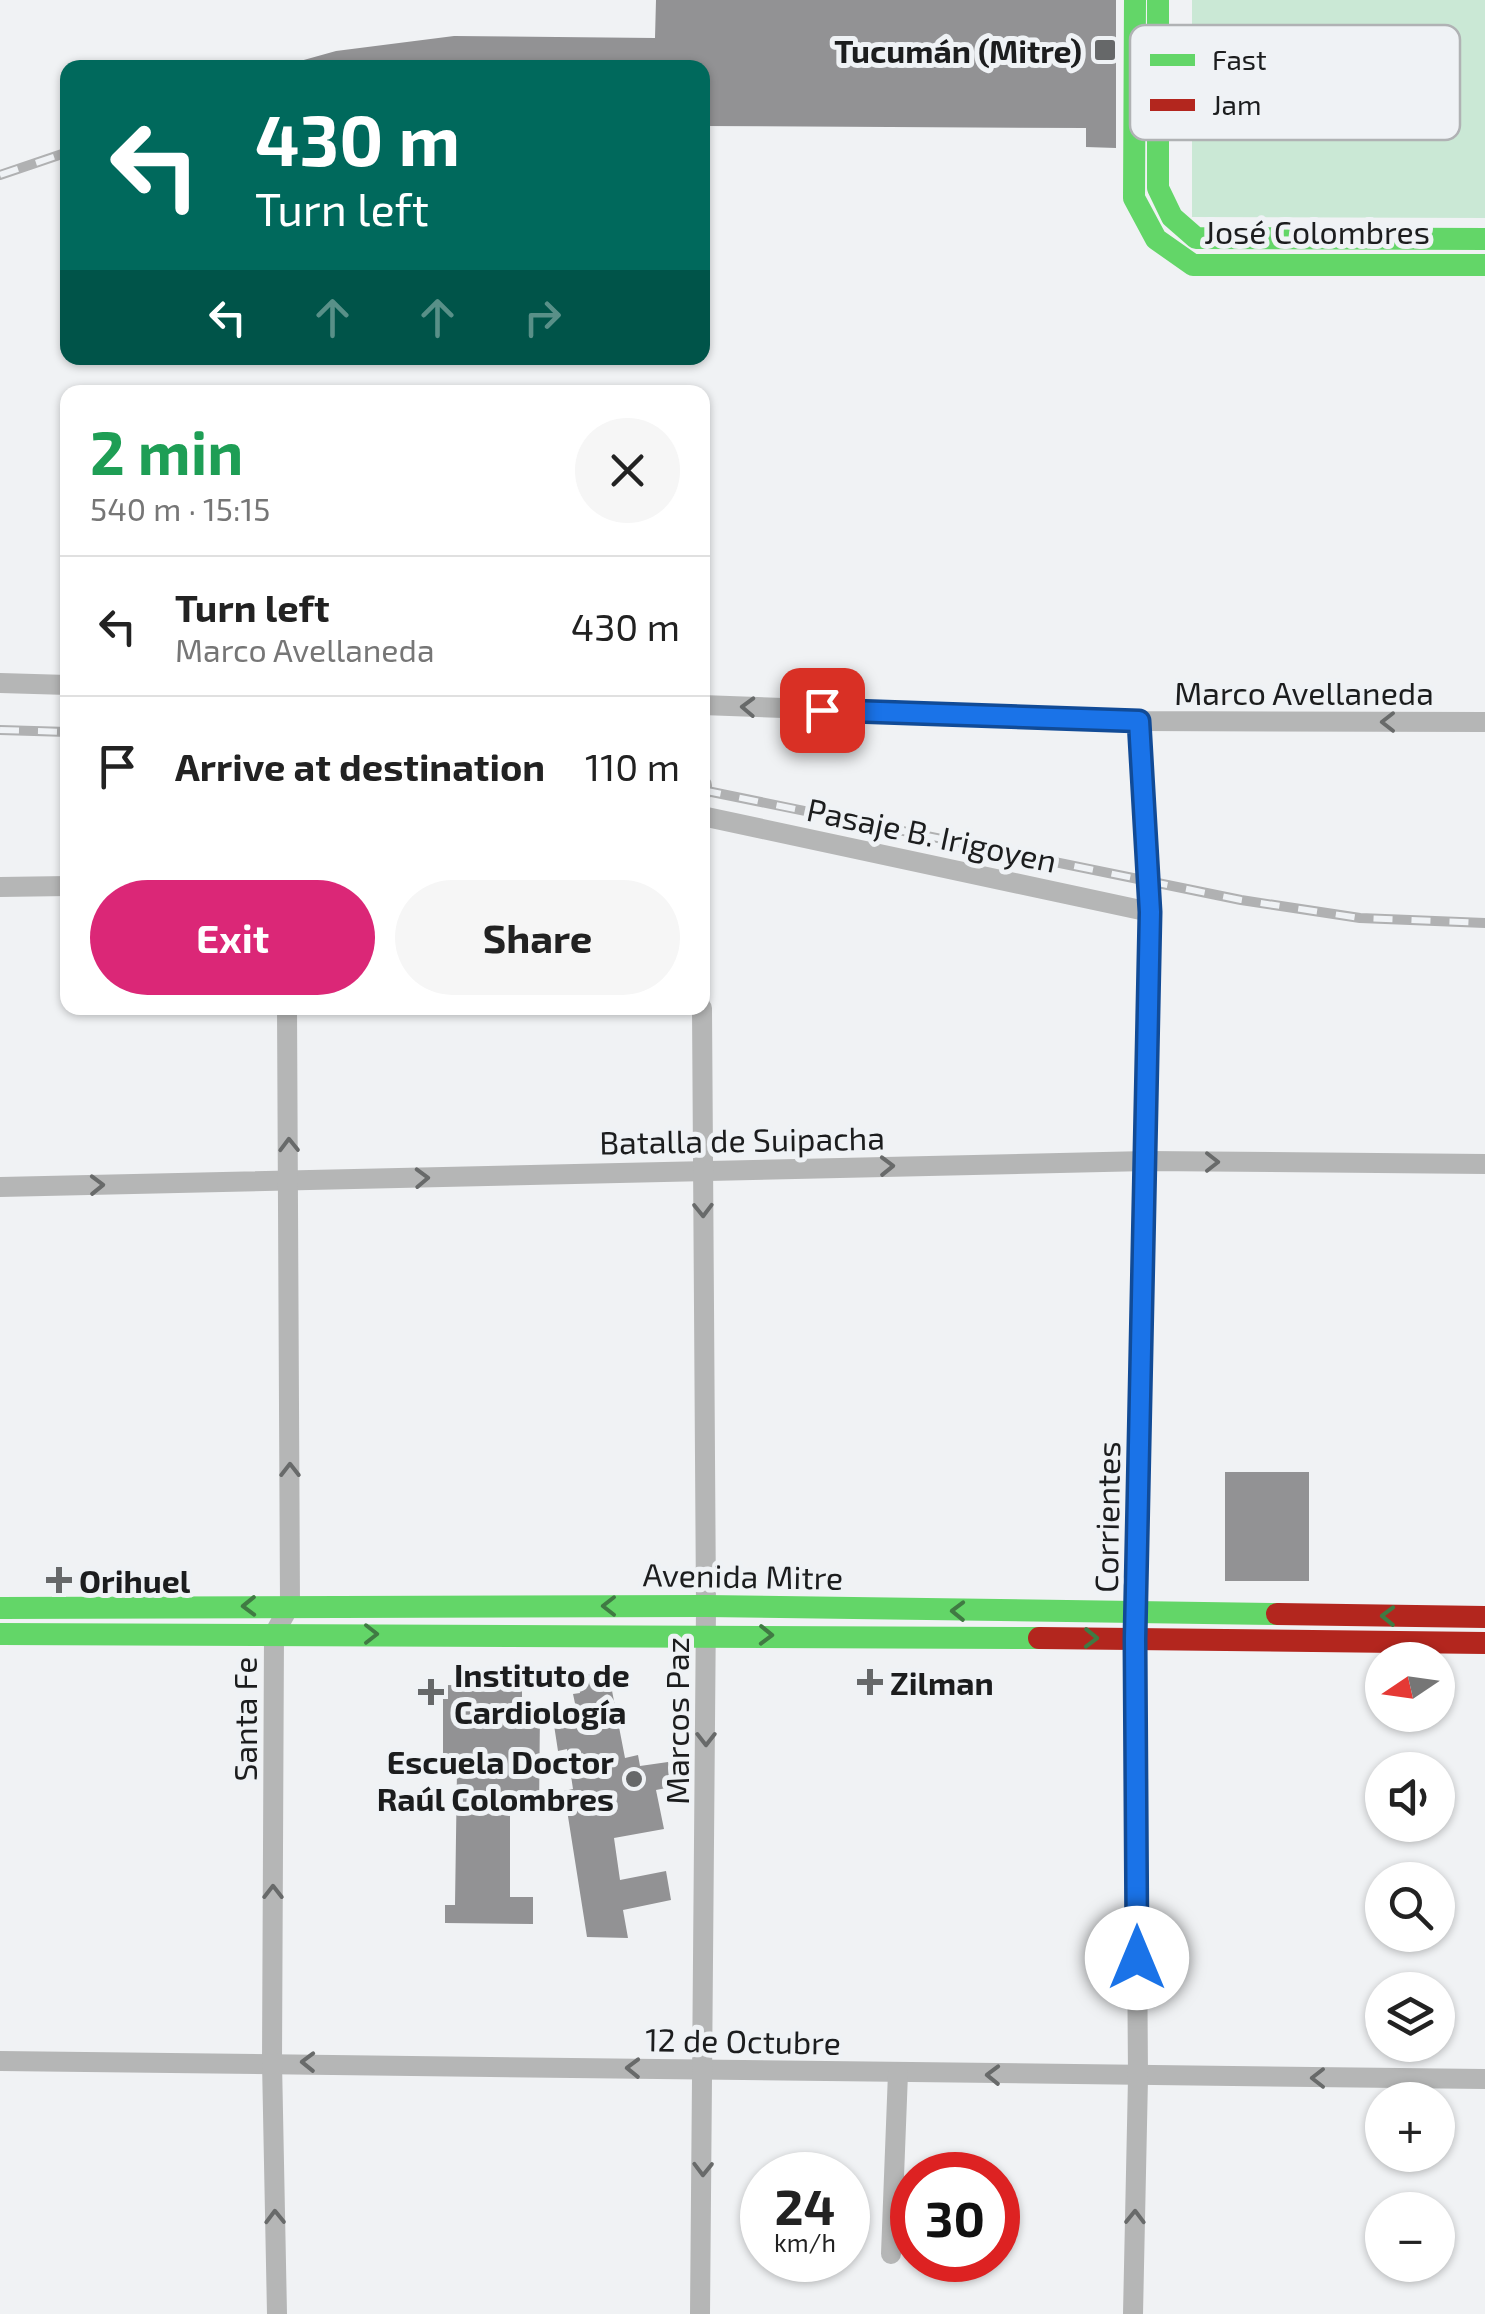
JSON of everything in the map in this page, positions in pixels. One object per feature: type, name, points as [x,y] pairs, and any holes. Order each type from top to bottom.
[{"type":"main road","name":"José Colombres","points":[[1135,0],[1135,25]]},
{"type":"main road","name":"José Colombres","points":[[1134,140],[1134,198],[1156,242],[1170,256],[1193,265],[1485,265]]},
{"type":"main road","name":"José Colombres","points":[[1158,140],[1158,188],[1166,210],[1179,228],[1196,238],[1485,239]]},
{"type":"main road","name":"Avenida Mitre","points":[[0,1608],[706,1606],[1485,1617]]},
{"type":"main road","name":"Avenida Mitre","points":[[0,1634],[706,1634],[1485,1643]]},
{"type":"street","points":[[0,683],[60,685]]},
{"type":"street","name":"Marco Avellaneda","points":[[710,705],[1139,721],[1485,722]]},
{"type":"street","name":"Corrientes","points":[[1133,2314],[1138,2078],[1135,1639],[1150,912],[1139,721]]},
{"type":"street","name":"Pasaje B. Irigoyen","points":[[710,818],[1150,912]]},
{"type":"street","points":[[0,887],[60,886]]},
{"type":"street","name":"Santa Fe","points":[[277,2314],[272,2062],[274,1634],[290,1605],[287,1015]]},
{"type":"street","name":"Marcos Paz","points":[[700,2314],[706,1634],[702,1015]]},
{"type":"street","name":"Batalla de Suipacha","points":[[0,1187],[1147,1161],[1485,1164]]},
{"type":"street","name":"12 de Octubre","points":[[0,2060],[1138,2078],[1485,2079]]},
{"type":"street","points":[[895,2152],[898,2074]]},
{"type":"green space","points":[[1192,0],[1485,0],[1485,218],[1192,217],[1192,140],[1460,140],[1460,25],[1192,25]]},
{"type":"building","points":[[656,0],[1116,0],[1116,148],[1086,147],[1086,128],[710,126],[710,60],[304,60],[336,51],[454,36],[655,38]]},
{"type":"building","points":[[1225,1472],[1309,1472],[1309,1581],[1225,1581]]},
{"type":"building","points":[[608,1670],[625,1758],[638,1755],[640,1766],[668,1762],[676,1786],[656,1790],[664,1829],[614,1838],[620,1880],[666,1871],[671,1900],[623,1910],[628,1938],[587,1937],[564,1791],[573,1789],[567,1749],[558,1751],[552,1712],[576,1708],[573,1694],[580,1693],[577,1677]]},
{"type":"building","points":[[443,1685],[522,1686],[522,1709],[540,1709],[539,1813],[510,1813],[510,1897],[533,1897],[533,1924],[445,1923],[445,1905],[455,1905],[457,1770],[443,1770]]},
{"type":"railway","points":[[0,175],[60,155]]},
{"type":"railway","points":[[0,730],[60,732]]},
{"type":"railway","points":[[710,792],[1241,900],[1360,918],[1485,923]]},
{"type":"traffic: fast","points":[[1135,0],[1135,25]]},
{"type":"traffic: fast","points":[[1158,0],[1158,25]]},
{"type":"traffic: fast","points":[[1134,140],[1134,198],[1156,239],[1193,265],[1485,265]]},
{"type":"traffic: fast","points":[[1158,140],[1158,188],[1172,217],[1196,238],[1485,239]]},
{"type":"traffic: fast","points":[[0,1608],[706,1606],[1277,1614]]},
{"type":"traffic: fast","points":[[0,1634],[1039,1638]]},
{"type":"traffic: jam","points":[[1277,1614],[1485,1617]]},
{"type":"traffic: jam","points":[[1039,1638],[1485,1643]]},
{"type":"place","name":"Tucumán (Mitre)","points":[[1105,50]]},
{"type":"place","name":"Orihuel","points":[[59,1580]]},
{"type":"place","name":"Zilman","points":[[870,1682]]},
{"type":"place","name":"Instituto de Cardiología","points":[[431,1692]]},
{"type":"place","name":"Escuela Doctor Raúl Colombres","points":[[634,1779]]},
{"type":"route","points":[[822,710],[1139,721],[1150,912],[1135,1639],[1137,1958]]}]
